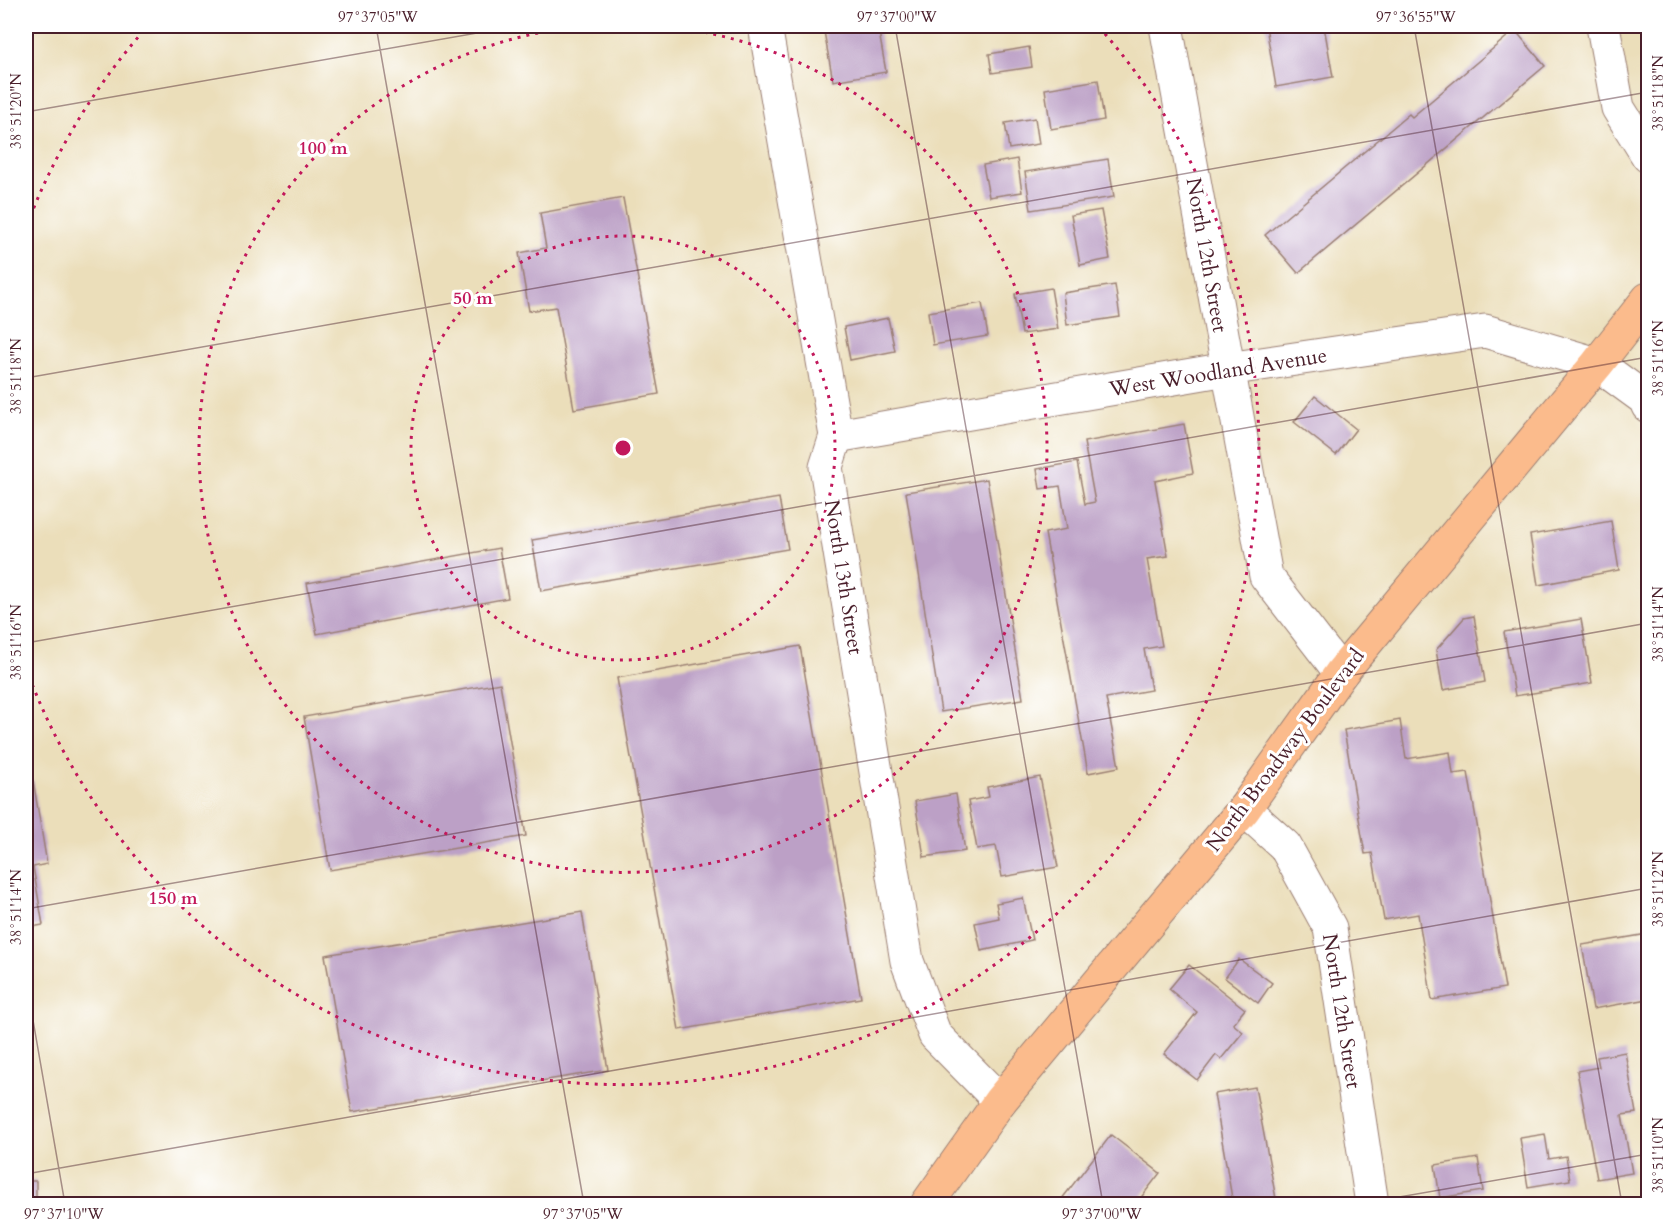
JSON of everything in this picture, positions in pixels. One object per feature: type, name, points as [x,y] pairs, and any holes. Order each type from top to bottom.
[{"type":"main road","name":"North Broadway Boulevard","points":[[927,1204],[1000,1101],[1244,809],[1341,673],[1648,300]]},
{"type":"street","name":"North 13th Street","points":[[765,26],[836,436],[826,467],[907,961],[935,1035],[1000,1101]]},
{"type":"street","name":"North 12th Street","points":[[1166,26],[1266,576],[1341,673]]},
{"type":"street","points":[[1603,26],[1618,108],[1648,156]]},
{"type":"street","name":"West Woodland Avenue","points":[[836,436],[1227,369],[1485,331],[1597,364],[1645,399],[1648,406]]},
{"type":"street","name":"North 12th Street","points":[[1244,809],[1285,846],[1330,928],[1372,1204]]},
{"type":"building","points":[[823,26],[878,26],[886,72],[833,81]]},
{"type":"building","points":[[1266,26],[1324,26],[1333,77],[1276,87]]},
{"type":"building","points":[[1515,30],[1545,66],[1298,273],[1265,235],[1409,114],[1412,117]]},
{"type":"building","points":[[1029,47],[1032,67],[992,73],[989,54]]},
{"type":"building","points":[[1098,80],[1104,120],[1051,129],[1045,89]]},
{"type":"building","points":[[1035,118],[1039,144],[1009,149],[1005,123]]},
{"type":"building","points":[[1017,159],[1022,192],[989,197],[983,165]]},
{"type":"building","points":[[1108,159],[1114,197],[1031,210],[1025,172]]},
{"type":"building","points":[[623,198],[659,394],[574,409],[556,307],[529,311],[519,253],[546,248],[540,213]]},
{"type":"building","points":[[1101,210],[1110,259],[1080,265],[1071,215]]},
{"type":"building","points":[[1115,285],[1120,317],[1067,325],[1063,293]]},
{"type":"building","points":[[1051,288],[1058,329],[1022,334],[1015,294]]},
{"type":"building","points":[[982,303],[988,336],[933,345],[928,312]]},
{"type":"building","points":[[888,318],[895,351],[850,360],[844,327]]},
{"type":"building","points":[[1315,396],[1356,429],[1336,455],[1294,422]]},
{"type":"building","points":[[1184,424],[1193,473],[1155,481],[1168,556],[1147,559],[1162,646],[1144,649],[1151,690],[1106,698],[1119,767],[1088,773],[1045,533],[1067,529],[1060,486],[1040,489],[1037,469],[1077,462],[1085,504],[1095,502],[1084,442]]},
{"type":"building","points":[[987,479],[1023,699],[941,712],[906,492]]},
{"type":"building","points":[[779,498],[788,549],[541,591],[532,540]]},
{"type":"building","points":[[1611,521],[1619,570],[1538,585],[1530,535]]},
{"type":"building","points":[[499,548],[508,598],[317,634],[307,583]]},
{"type":"building","points":[[1474,616],[1485,682],[1443,690],[1436,650],[1464,618]]},
{"type":"building","points":[[1581,619],[1592,683],[1515,696],[1504,632]]},
{"type":"building","points":[[800,646],[861,998],[679,1030],[617,678]]},
{"type":"building","points":[[500,683],[526,836],[330,870],[304,717]]},
{"type":"building","points":[[1400,720],[1406,759],[1450,752],[1453,774],[1468,772],[1505,988],[1432,1000],[1418,914],[1384,920],[1372,853],[1365,854],[1344,730]]},
{"type":"building","points":[[1040,777],[1058,867],[1002,877],[996,846],[977,849],[968,801],[989,797],[987,787]]},
{"type":"building","points":[[33,780],[47,864],[33,867],[43,925],[26,928],[26,781]]},
{"type":"building","points":[[956,794],[965,851],[924,857],[915,801]]},
{"type":"building","points":[[1023,898],[1032,940],[981,951],[975,923],[999,918],[996,903]]},
{"type":"building","points":[[582,912],[608,1070],[352,1112],[325,955]]},
{"type":"building","points":[[1648,934],[1648,999],[1593,1009],[1582,945]]},
{"type":"building","points":[[1239,959],[1272,983],[1258,1003],[1225,978]]},
{"type":"building","points":[[1189,965],[1245,1009],[1233,1024],[1243,1032],[1221,1059],[1216,1055],[1197,1080],[1164,1054],[1197,1012],[1169,989]]},
{"type":"building","points":[[1625,1052],[1636,1113],[1622,1115],[1632,1173],[1597,1179],[1577,1071],[1599,1067],[1597,1057]]},
{"type":"building","points":[[1255,1087],[1277,1204],[1233,1204],[1214,1094]]},
{"type":"building","points":[[1545,1134],[1549,1159],[1566,1156],[1570,1180],[1528,1187],[1520,1138]]},
{"type":"building","points":[[1111,1135],[1160,1173],[1136,1204],[1058,1204]]},
{"type":"building","points":[[1478,1158],[1483,1191],[1440,1198],[1435,1165]]},
{"type":"building","points":[[26,1181],[36,1181],[36,1204],[26,1204]]}]
